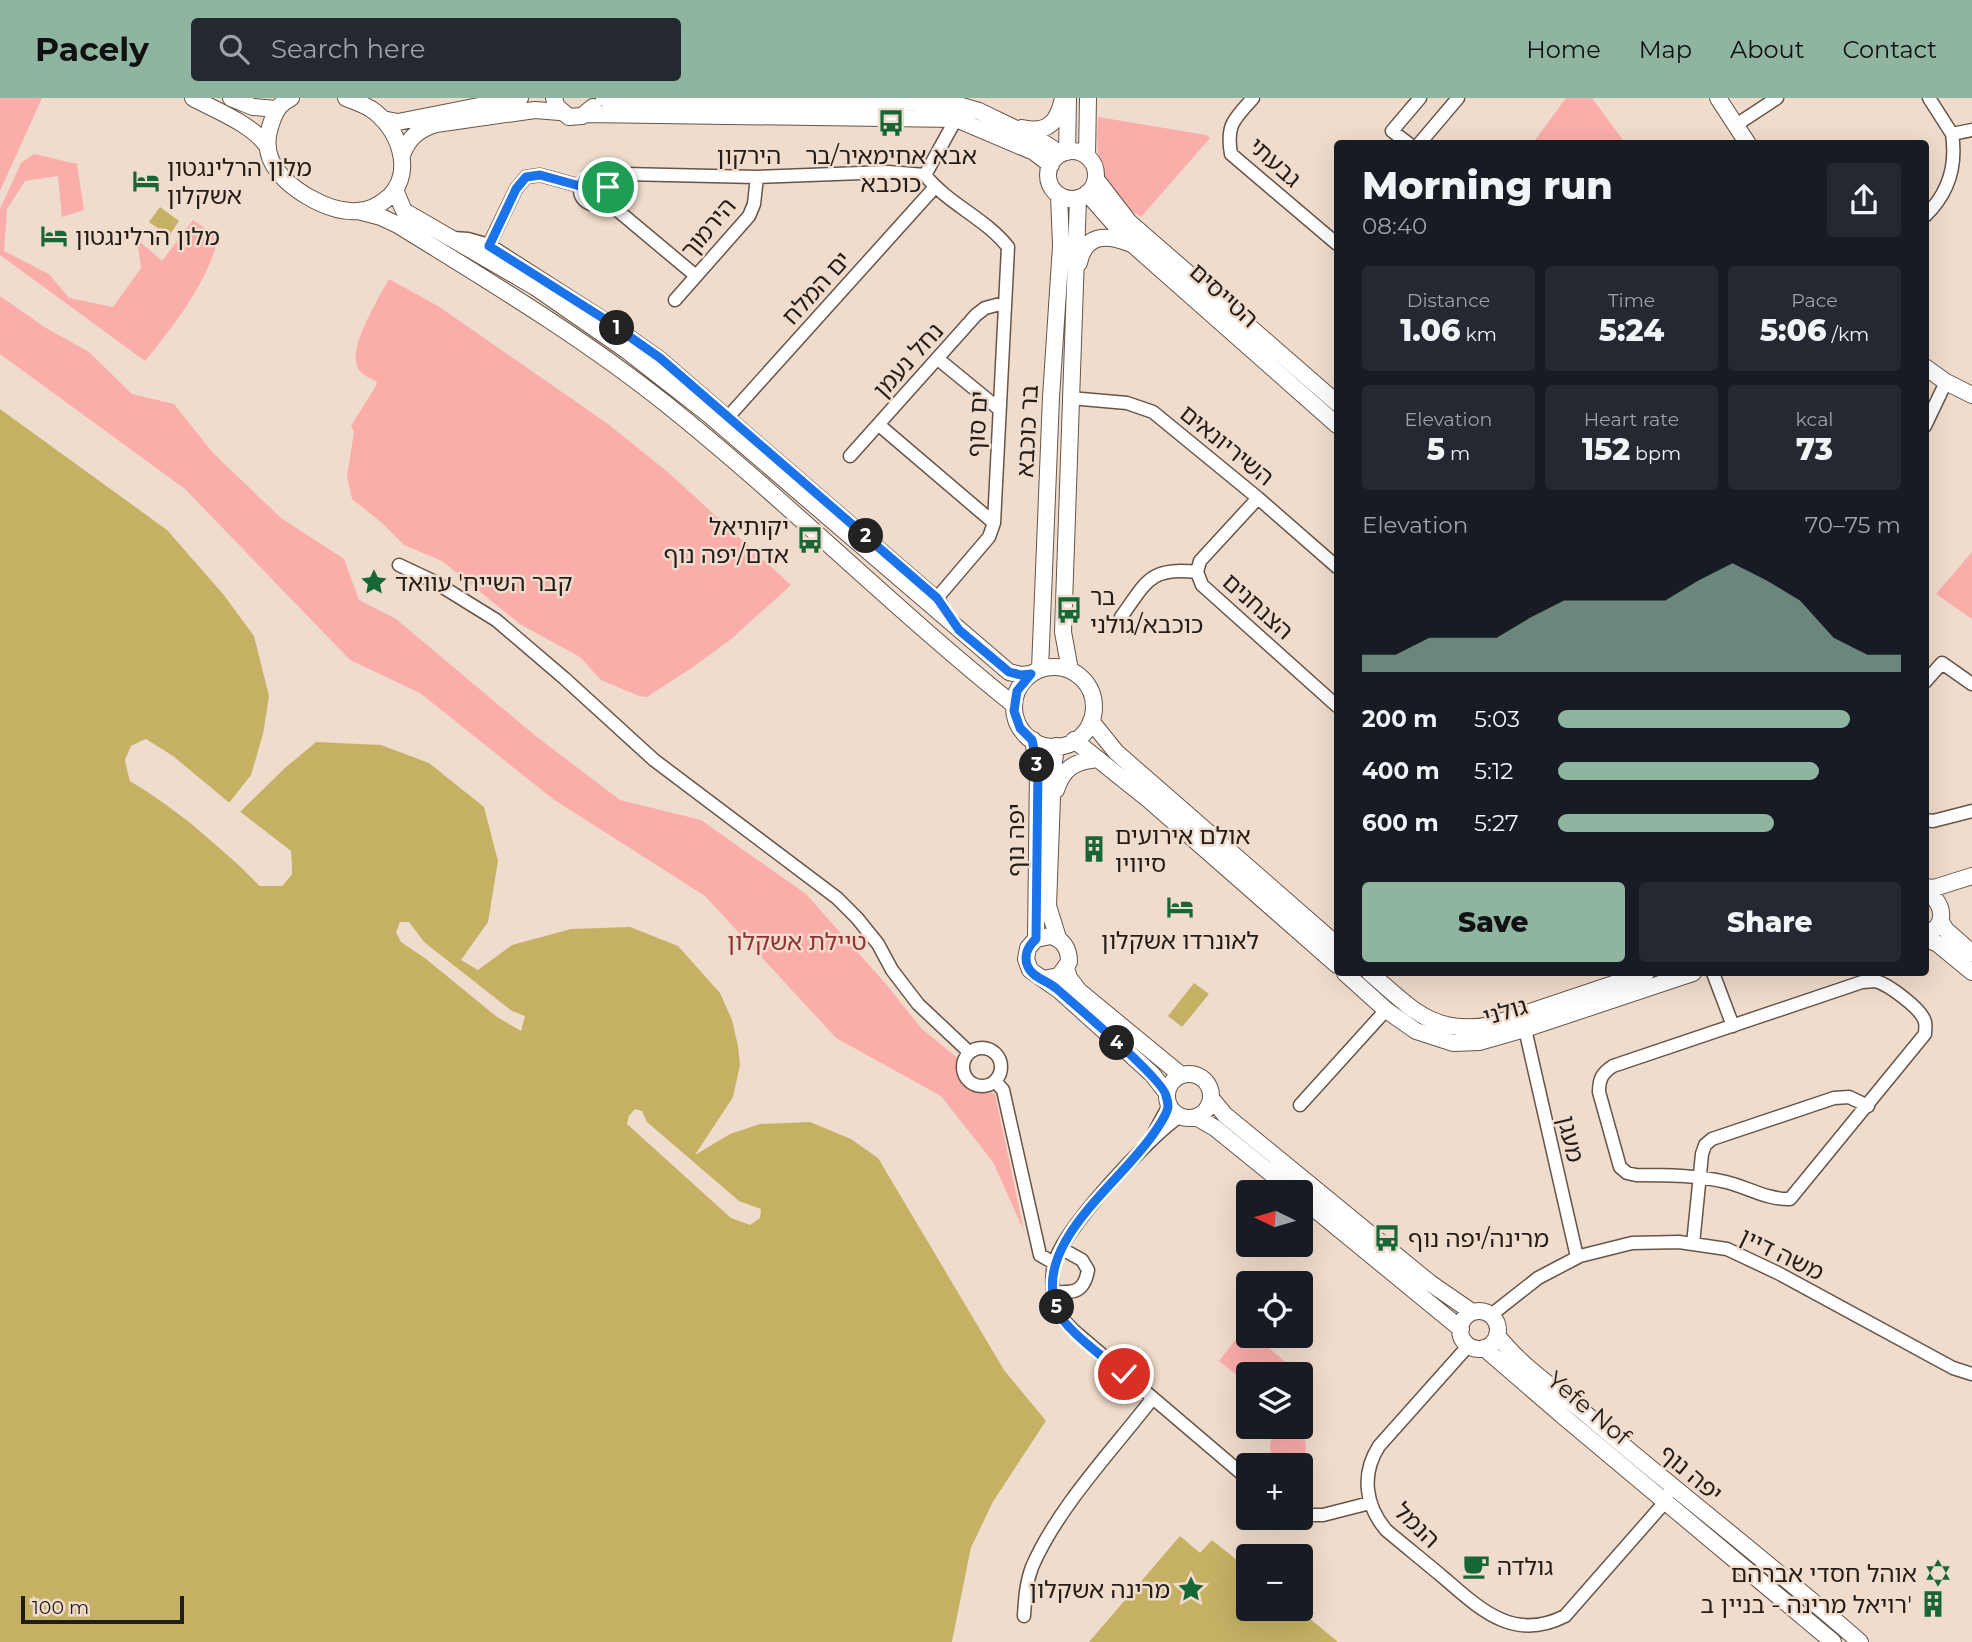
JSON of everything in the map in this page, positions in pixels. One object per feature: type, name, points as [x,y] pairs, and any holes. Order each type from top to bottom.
[{"type":"main road","points":[[193,98],[261,137],[276,168],[302,192],[333,207],[381,217],[398,225],[543,315],[601,355],[735,462],[1014,705]]},
{"type":"main road","points":[[231,98],[253,107],[276,109]]},
{"type":"main road","points":[[268,147],[267,137],[276,109],[291,98]]},
{"type":"main road","points":[[346,98],[371,109],[382,119],[400,145],[402,155],[402,173],[395,190],[375,208],[358,211]]},
{"type":"main road","points":[[382,119],[398,122],[520,98]]},
{"type":"main road","points":[[587,114],[596,98]]},
{"type":"main road","points":[[604,98],[621,104],[637,105],[896,102],[946,104],[979,111],[1009,125],[1041,141],[1059,157]]},
{"type":"main road","points":[[402,155],[408,139],[421,129],[436,124],[557,105],[576,118],[587,114],[956,119],[1034,152],[1059,157],[1078,152],[1087,156],[1094,165],[1087,190],[1069,198],[1059,195],[1049,181],[1059,157],[1066,98]]},
{"type":"main road","points":[[1009,125],[1031,130],[1049,126],[1056,120],[1066,98]]},
{"type":"main road","points":[[1087,156],[1088,98]]},
{"type":"main road","points":[[1718,98],[1745,140]]},
{"type":"main road","points":[[395,190],[404,211],[535,287],[626,350],[708,414],[1009,672],[1021,675],[1053,667],[1070,670],[1084,681],[1090,691],[1093,709],[1091,721],[1084,732],[1074,740],[1056,746],[1042,745],[1032,740],[1020,728],[1014,705],[1018,688],[1035,672]]},
{"type":"main road","name":"הטייסים","points":[[1087,190],[1131,243],[1334,422]]},
{"type":"main road","name":"הטייסים","points":[[1087,190],[1129,222],[1334,400]]},
{"type":"main road","name":"בר כוכבא","points":[[1070,670],[1063,632],[1070,398],[1074,287],[1087,190]]},
{"type":"main road","name":"בר כוכבא","points":[[1035,672],[1061,246],[1059,195]]},
{"type":"main road","points":[[1074,287],[1081,255],[1088,243],[1105,236],[1131,243]]},
{"type":"main road","points":[[1929,370],[1972,395]]},
{"type":"main road","points":[[1091,721],[1116,751],[1334,942]]},
{"type":"main road","name":"יפה נוף","points":[[1032,740],[1038,768],[1036,939]]},
{"type":"main road","points":[[1074,740],[1149,800],[1334,962]]},
{"type":"main road","name":"יפה נוף","points":[[1056,746],[1048,906],[1058,938]]},
{"type":"main road","points":[[1052,810],[1064,771],[1079,761],[1098,759]]},
{"type":"main road","points":[[1929,889],[1972,876]]},
{"type":"main road","points":[[1929,933],[1935,929],[1945,896],[1952,888],[1972,876]]},
{"type":"main road","points":[[1929,892],[1935,896],[1950,933],[1972,953]]},
{"type":"main road","points":[[1043,979],[1059,976],[1069,961],[1067,948],[1058,938],[1051,936],[1036,939],[1028,948],[1026,959],[1030,970],[1142,1065],[1172,1105],[1215,1128],[1279,1180]]},
{"type":"main road","points":[[1929,938],[1972,972]]},
{"type":"main road","points":[[1066,968],[1069,978],[1079,991],[1181,1075]]},
{"type":"main road","name":"גולני","points":[[1348,976],[1386,1010],[1416,1031],[1453,1043],[1479,1042],[1525,1029],[1684,976]]},
{"type":"main road","name":"גולני","points":[[1374,976],[1419,1014],[1435,1023],[1452,1028],[1471,1029],[1491,1025],[1637,976]]},
{"type":"main road","points":[[1172,1105],[1169,1085],[1181,1075],[1192,1074],[1202,1078],[1209,1087],[1211,1098],[1207,1110],[1196,1117]]},
{"type":"main road","points":[[1211,1098],[1234,1122],[1430,1283],[1472,1312]]},
{"type":"main road","points":[[1313,1208],[1461,1329]]},
{"type":"main road","points":[[1492,1315],[1482,1311],[1472,1312],[1464,1319],[1461,1329],[1463,1338],[1476,1346],[1492,1343],[1497,1335]]},
{"type":"main road","name":"יפה נוף","points":[[1492,1315],[1497,1324],[1497,1335],[1510,1352],[1860,1642]]},
{"type":"main road","name":"Yefe Nof","points":[[1476,1346],[1665,1502]]},
{"type":"main road","name":"יפה נוף","points":[[1665,1502],[1833,1642]]},
{"type":"street","name":"גבעתי","points":[[1253,98],[1234,120],[1228,136],[1231,154],[1334,241]]},
{"type":"street","points":[[1404,140],[1392,131],[1420,98]]},
{"type":"street","points":[[1422,140],[1458,98]]},
{"type":"street","points":[[1736,125],[1777,98]]},
{"type":"street","points":[[1929,98],[1952,134],[1955,153],[1946,191],[1929,211]]},
{"type":"street","points":[[935,187],[925,175],[956,119]]},
{"type":"street","points":[[1952,134],[1972,130]]},
{"type":"street","name":"הירקון","points":[[604,180],[613,175],[624,174],[757,177],[888,172],[925,175]]},
{"type":"street","points":[[489,246],[516,189],[526,177],[540,175],[580,186]]},
{"type":"street","points":[[592,175],[604,180],[608,187],[604,199],[597,204],[582,198],[580,186],[584,178],[592,175]]},
{"type":"street","name":"הירמוך","points":[[675,300],[749,216],[754,204],[757,177]]},
{"type":"street","name":"ים סוף","points":[[935,187],[998,235],[1008,247],[994,523],[989,537],[937,598]]},
{"type":"street","name":"ים המלח","points":[[729,416],[935,187]]},
{"type":"street","points":[[604,199],[696,276]]},
{"type":"street","points":[[450,238],[468,239],[489,246],[606,320],[660,358],[937,598],[959,630]]},
{"type":"street","name":"נחל נעמן","points":[[850,456],[976,315],[985,308],[1004,303]]},
{"type":"street","points":[[938,359],[999,409]]},
{"type":"street","points":[[1929,418],[1946,382]]},
{"type":"street","name":"השיריונאים","points":[[1070,398],[1127,403],[1153,412],[1334,564]]},
{"type":"street","points":[[879,425],[994,523]]},
{"type":"street","name":"הצנחנים","points":[[1258,498],[1200,561],[1197,572],[1202,584],[1334,703]]},
{"type":"street","points":[[399,565],[433,581],[496,620],[654,760],[837,898],[878,944],[892,970],[918,1004],[969,1052]]},
{"type":"street","points":[[1121,617],[1147,581],[1160,572],[1197,572]]},
{"type":"street","points":[[1929,677],[1941,663],[1972,684]]},
{"type":"street","points":[[1929,820],[1972,811]]},
{"type":"street","points":[[1714,976],[1733,1026]]},
{"type":"street","points":[[1876,981],[1886,985],[1917,1011],[1925,1021],[1925,1034],[1790,1199],[1773,1197],[1700,1176],[1627,1173],[1620,1167],[1615,1156],[1602,1104],[1599,1082],[1603,1072],[1613,1066],[1733,1026],[1862,982],[1876,981]]},
{"type":"street","points":[[1300,1105],[1386,1010]]},
{"type":"street","name":"מעגן","points":[[1525,1029],[1577,1257]]},
{"type":"street","points":[[981,1047],[998,1055],[1002,1067],[995,1080],[986,1086],[980,1086],[969,1080],[963,1069],[965,1057],[969,1052],[981,1047]]},
{"type":"street","points":[[995,1080],[1003,1090],[1040,1255],[1054,1263]]},
{"type":"street","points":[[1693,1244],[1702,1154],[1705,1145],[1712,1139],[1834,1098],[1849,1097],[1868,1106]]},
{"type":"street","points":[[1172,1105],[1149,1140],[1072,1230],[1054,1263],[1052,1285],[1058,1313],[1073,1330],[1236,1469]]},
{"type":"street","name":"משה דיין","points":[[1492,1315],[1538,1278],[1577,1257],[1632,1243],[1679,1242],[1727,1249],[1778,1273],[1953,1368],[1972,1374]]},
{"type":"street","points":[[1054,1292],[1083,1287],[1088,1270],[1082,1260],[1062,1249]]},
{"type":"street","name":"הנמל","points":[[1476,1346],[1379,1446],[1369,1465],[1367,1477],[1370,1503],[1379,1521],[1392,1534],[1489,1617],[1516,1628]]},
{"type":"street","points":[[1024,1616],[1031,1569],[1043,1546],[1066,1509],[1152,1399]]},
{"type":"street","points":[[1515,1642],[1516,1628],[1543,1627],[1564,1616],[1665,1502],[1667,1496],[1664,1481]]},
{"type":"street","points":[[1313,1515],[1370,1503]]},
{"type":"green space","points":[[0,98],[42,98],[0,191]]},
{"type":"green space","points":[[1566,98],[1592,98],[1623,140],[1535,140]]},
{"type":"green space","points":[[1098,117],[1206,135],[1210,138],[1141,217],[1118,201],[1106,182],[1099,161]]},
{"type":"green space","points":[[34,154],[77,164],[84,210],[62,217],[58,176],[25,181],[7,209],[4,251],[49,274],[69,298],[113,307],[141,268],[137,239],[162,261],[193,220],[218,238],[198,287],[178,319],[145,361],[0,255],[0,209],[21,163]]},
{"type":"green space","points":[[389,279],[438,306],[608,424],[669,473],[791,585],[730,640],[647,697],[601,680],[580,657],[520,624],[442,561],[404,545],[352,499],[347,477],[354,432],[351,426],[377,384],[358,368],[357,348],[366,323]]},
{"type":"green space","name":"טיילת אשקלון","points":[[0,296],[46,328],[89,352],[132,394],[174,404],[213,453],[281,518],[344,559],[359,600],[396,619],[537,737],[620,800],[701,820],[806,894],[922,1029],[960,1060],[962,1076],[968,1085],[995,1094],[1024,1231],[993,1162],[941,1096],[836,1038],[705,896],[553,799],[420,693],[350,660],[185,489],[0,354]]},
{"type":"green space","points":[[1972,552],[1972,619],[1936,594]]},
{"type":"green space","points":[[1236,1339],[1236,1348],[1269,1348],[1285,1362],[1236,1362],[1236,1374],[1219,1361]]},
{"type":"green space","points":[[1272,1439],[1304,1440],[1304,1453],[1272,1453]]},
{"type":"shaded area","points":[[160,207],[179,221],[169,236],[149,222]]},
{"type":"shaded area","points":[[0,409],[167,530],[223,594],[254,636],[269,696],[263,734],[251,775],[229,803],[146,739],[131,746],[125,760],[130,781],[198,829],[260,886],[282,886],[292,874],[291,851],[240,812],[316,742],[381,745],[429,763],[484,807],[498,861],[488,922],[461,960],[478,970],[512,945],[571,929],[630,927],[678,946],[720,993],[732,1020],[740,1065],[733,1097],[695,1155],[730,1134],[760,1124],[810,1122],[851,1139],[878,1158],[1004,1370],[1046,1421],[993,1502],[971,1548],[952,1642],[0,1642]]},
{"type":"shaded area","points":[[1194,983],[1209,994],[1182,1027],[1168,1016]]},
{"type":"shaded area","name":"מרינה אשקלון","points":[[1180,1536],[1200,1553],[1212,1540],[1236,1559],[1236,1621],[1313,1621],[1338,1642],[1089,1642]]},
{"type":"pier","points":[[146,739],[173,756],[232,805],[227,806],[171,759],[146,743],[133,749],[128,761],[133,779],[172,803],[261,883],[280,882],[288,873],[287,853],[238,814],[238,810],[291,851],[292,874],[282,886],[260,886],[170,805],[130,781],[125,760],[131,746]]},
{"type":"pier","points":[[400,922],[409,922],[424,942],[512,1011],[525,1016],[521,1031],[497,1017],[401,942],[396,932]]},
{"type":"pier","points":[[635,1109],[642,1111],[647,1122],[739,1201],[761,1209],[760,1218],[750,1225],[731,1218],[627,1124]]},
{"type":"pier","points":[[1046,1421],[1049,1423],[997,1504],[975,1549],[955,1642],[952,1642],[971,1548],[993,1502]]},
{"type":"place","name":"אבא אחימאיר/בר כוכבא","points":[[891,123]]},
{"type":"place","name":"מלון הרלינגטון אשקלון","points":[[146,181]]},
{"type":"place","name":"מלון הרלינגטון","points":[[54,236]]},
{"type":"place","name":"יקותיאל אדם/יפה נוף","points":[[810,540]]},
{"type":"place","name":"קבר השייח' עוואד","points":[[374,582]]},
{"type":"place","name":"בר כוכבא/גולני","points":[[1069,610]]},
{"type":"place","name":"אולם אירועים סיוויו","points":[[1094,849]]},
{"type":"place","name":"לאונרדו אשקלון","points":[[1180,907]]},
{"type":"place","name":"מרינה/יפה נוף","points":[[1387,1238]]},
{"type":"place","name":"גולדה","points":[[1476,1566]]},
{"type":"place","name":"אוהל חסדי אברהם","points":[[1938,1573]]},
{"type":"place","name":"מרינה אשקלון","points":[[1191,1589]]},
{"type":"place","name":"רויאל מרינה - בניין ב'","points":[[1933,1604]]},
{"type":"route","points":[[608,187],[604,180],[592,175],[584,178],[580,186],[540,175],[526,177],[516,189],[489,246],[606,320],[660,358],[937,598],[959,630],[1009,672],[1031,674],[1018,688],[1014,705],[1020,728],[1032,740],[1038,768],[1036,939],[1026,953],[1027,965],[1034,975],[1060,991],[1152,1074],[1167,1092],[1168,1107],[1149,1140],[1072,1230],[1054,1263],[1052,1285],[1058,1313],[1073,1330],[1124,1374]]}]
